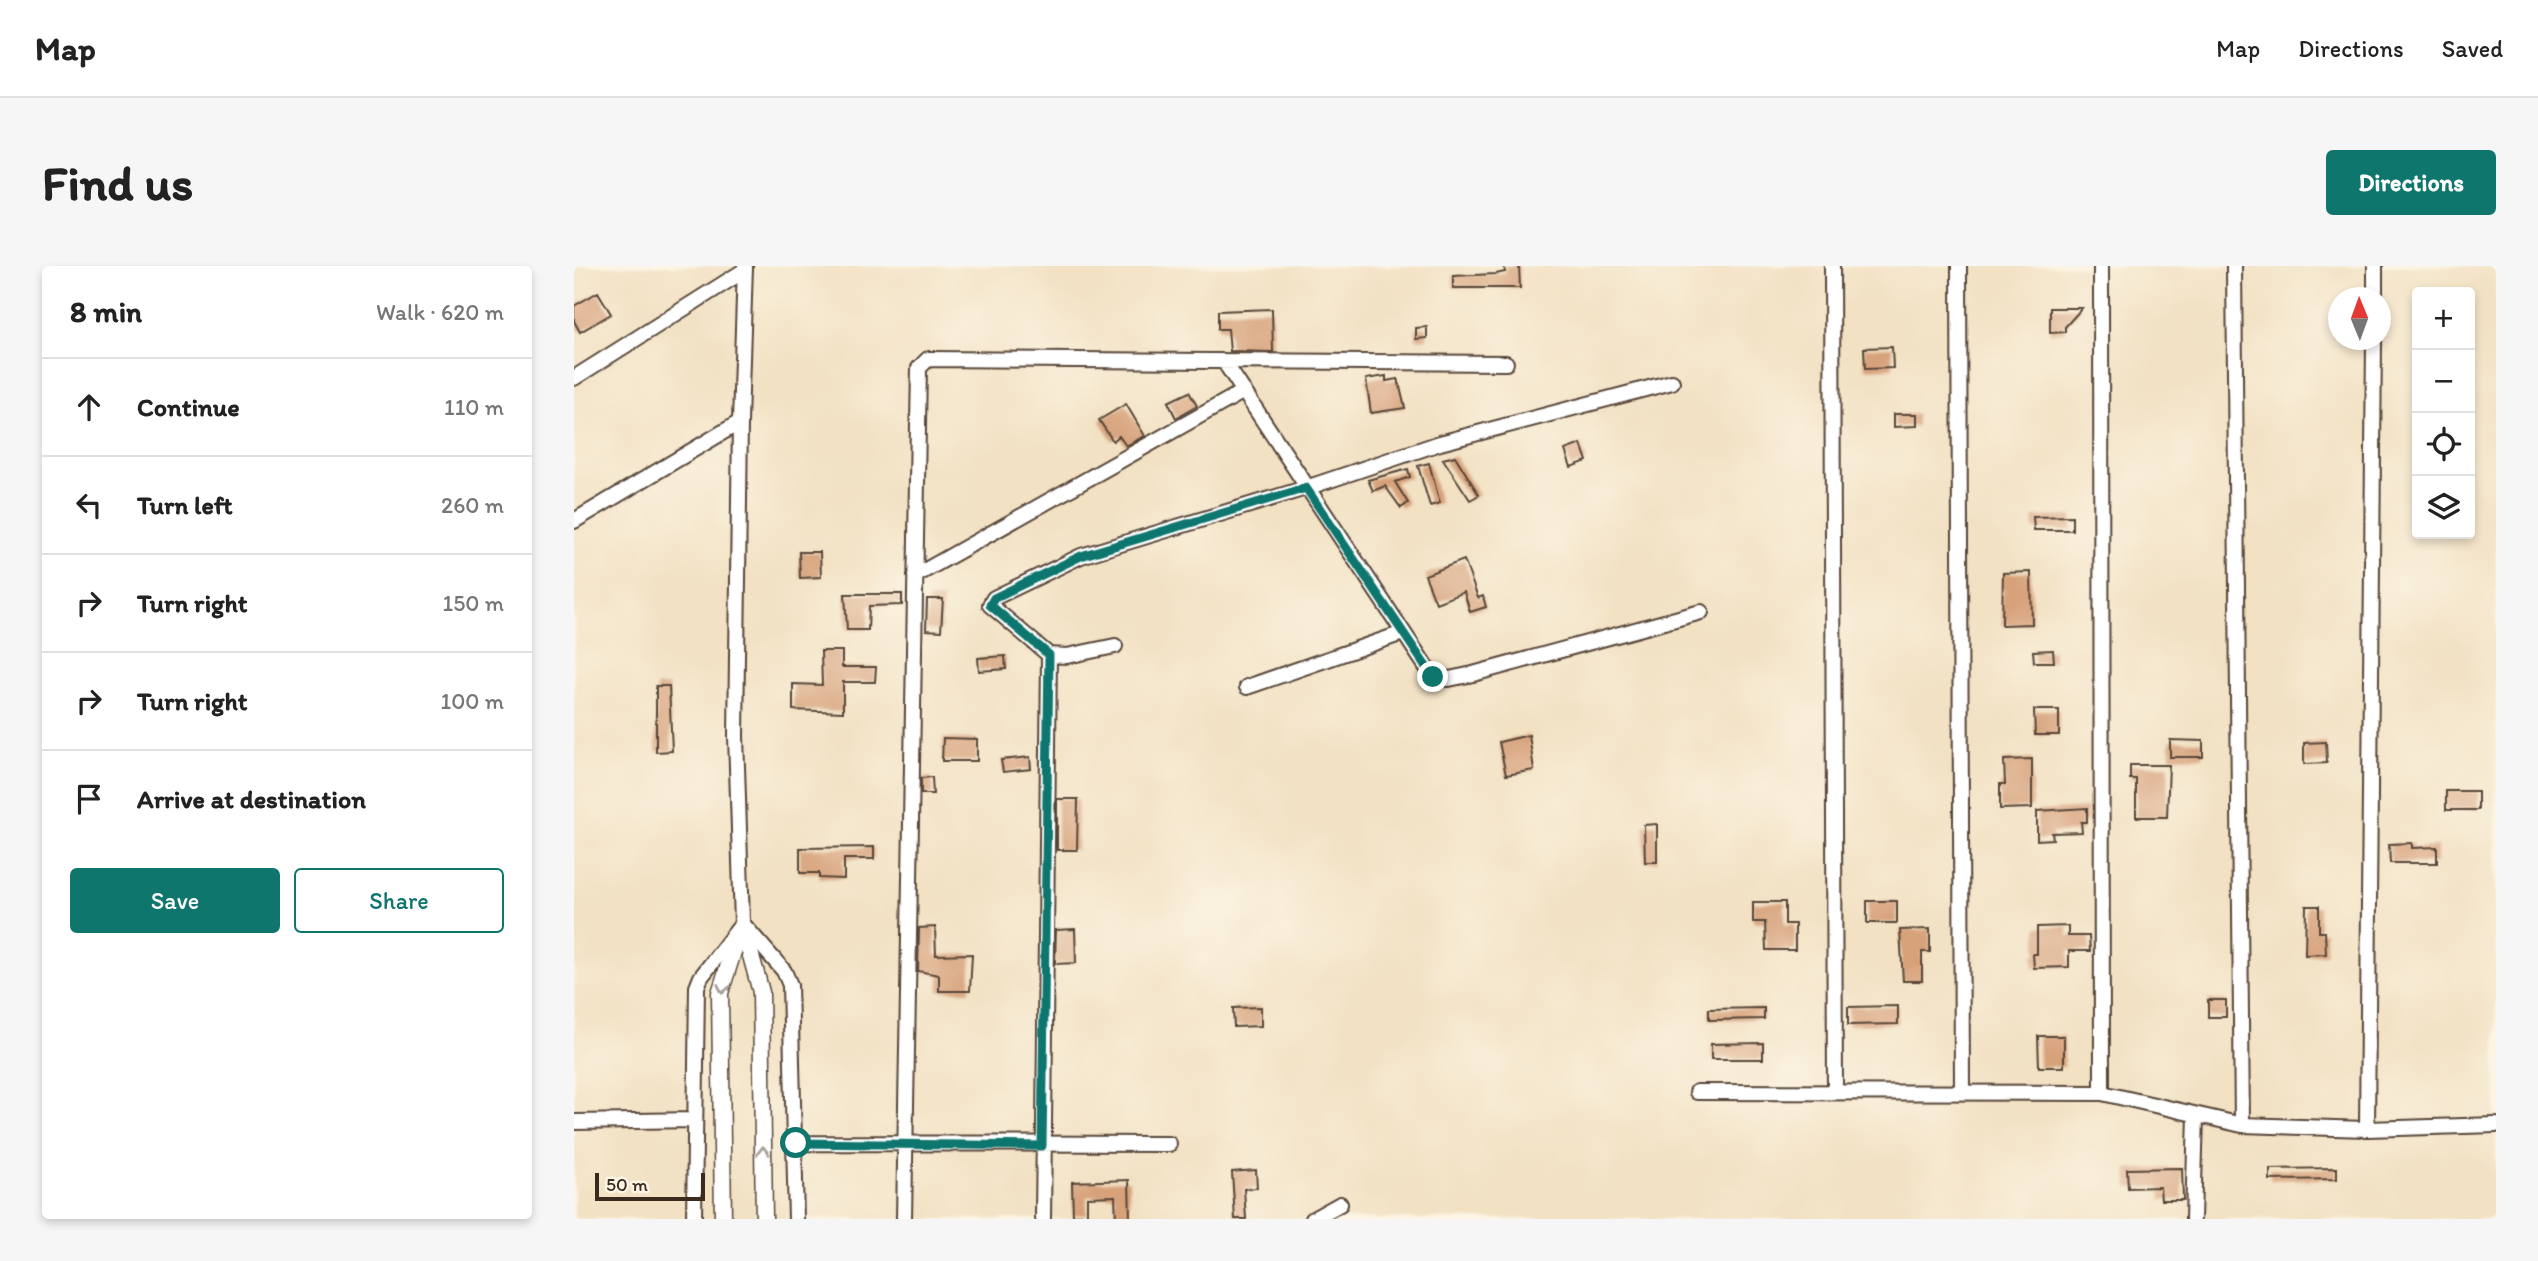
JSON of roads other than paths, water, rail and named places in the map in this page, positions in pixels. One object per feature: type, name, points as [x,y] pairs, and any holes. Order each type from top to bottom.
[{"type":"street","points":[[1832,266],[1835,1092]]},
{"type":"street","points":[[1959,266],[1962,1092]]},
{"type":"street","points":[[2101,266],[2102,1093]]},
{"type":"street","points":[[2234,266],[2242,1125]]},
{"type":"street","points":[[2375,266],[2375,287]]},
{"type":"street","points":[[574,378],[745,268]]},
{"type":"street","points":[[745,268],[736,736],[742,923],[761,992],[764,1219]]},
{"type":"street","points":[[2367,1129],[2374,350]]},
{"type":"street","points":[[904,1219],[903,1144],[919,368],[928,359],[1506,363]]},
{"type":"street","points":[[1225,363],[1433,677],[1449,679],[1701,612]]},
{"type":"street","points":[[1115,646],[1067,656],[1049,655],[998,615],[990,605],[994,598],[1081,556],[1306,488],[1440,443],[1672,382]]},
{"type":"street","points":[[915,576],[1244,391]]},
{"type":"street","points":[[574,521],[740,422]]},
{"type":"street","points":[[1247,687],[1403,633]]},
{"type":"street","points":[[1043,1219],[1049,655]]},
{"type":"street","points":[[694,1219],[697,987],[701,976],[742,923]]},
{"type":"street","points":[[742,923],[784,971],[790,985],[796,1219]]},
{"type":"street","points":[[723,1219],[720,993],[742,923]]},
{"type":"street","points":[[1697,1091],[2102,1093],[2242,1125],[2367,1129],[2496,1125]]},
{"type":"street","points":[[2193,1219],[2196,1115]]},
{"type":"street","points":[[574,1122],[695,1120]]},
{"type":"street","points":[[796,1143],[1042,1146],[1169,1144]]},
{"type":"street","points":[[1313,1219],[1340,1204]]}]
